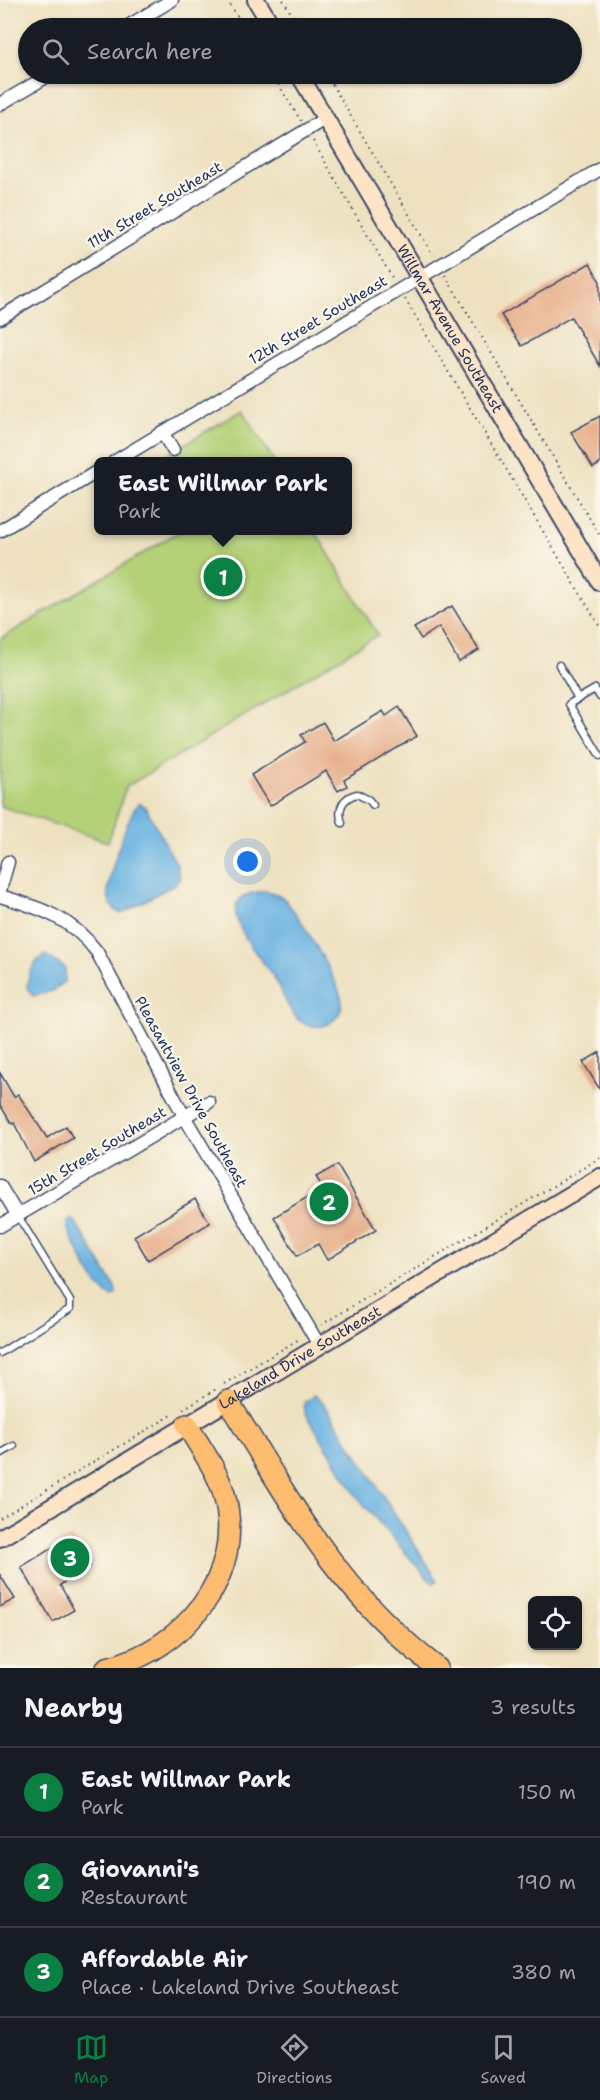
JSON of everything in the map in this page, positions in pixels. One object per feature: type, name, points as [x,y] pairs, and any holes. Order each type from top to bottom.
[{"type":"highway","points":[[228,1401],[307,1529],[346,1583],[392,1631],[437,1668]]},
{"type":"highway","points":[[107,1668],[147,1655],[185,1628],[213,1590],[225,1559],[228,1525],[224,1493],[187,1425]]},
{"type":"main road","points":[[256,0],[267,18]]},
{"type":"main road","name":"Willmar Avenue Southeast","points":[[305,84],[600,582]]},
{"type":"main road","name":"Lakeland Drive Southeast","points":[[0,1538],[600,1178]]},
{"type":"street","points":[[142,18],[172,0]]},
{"type":"street","points":[[0,104],[34,84]]},
{"type":"street","name":"11th Street Southeast","points":[[0,318],[326,118]]},
{"type":"street","name":"12th Street Southeast","points":[[122,457],[399,288],[600,169]]},
{"type":"street","points":[[162,432],[173,450]]},
{"type":"street","points":[[0,531],[94,474]]},
{"type":"street","points":[[0,890],[8,861]]},
{"type":"street","name":"Pleasantview Drive Southeast","points":[[0,896],[47,911],[71,925],[89,942],[184,1116],[319,1345]]},
{"type":"street","name":"15th Street Southeast","points":[[0,1226],[209,1101]]},
{"type":"street","points":[[0,1186],[18,1216]]},
{"type":"lane","points":[[559,665],[578,699]]},
{"type":"lane","points":[[600,697],[595,689],[569,704],[600,756]]},
{"type":"lane","points":[[342,823],[340,816],[342,805],[349,796],[363,796],[373,805]]},
{"type":"lane","points":[[0,1353],[70,1309],[70,1300],[18,1216]]},
{"type":"lane","points":[[0,1454],[14,1446]]},
{"type":"path","points":[[227,0],[238,18]]},
{"type":"path","points":[[283,0],[294,18]]},
{"type":"path","points":[[278,84],[600,627]]},
{"type":"path","points":[[332,84],[600,536]]},
{"type":"green space","points":[[242,410],[271,457],[163,457]]},
{"type":"green space","points":[[173,535],[317,535],[378,635],[126,787],[108,842],[0,806],[0,639]]},
{"type":"water","points":[[139,803],[146,808],[177,865],[180,878],[174,885],[121,914],[110,904],[109,887],[114,861],[124,832]]},
{"type":"water","points":[[266,891],[275,893],[286,901],[320,952],[336,984],[342,1005],[337,1017],[326,1025],[309,1025],[296,1017],[274,978],[247,941],[240,927],[236,914],[238,903],[247,895]]},
{"type":"water","points":[[46,955],[65,968],[65,981],[53,991],[33,996],[27,987],[32,968]]},
{"type":"water","points":[[70,1219],[75,1221],[115,1287],[116,1295],[111,1297],[91,1275],[67,1228],[66,1222]]},
{"type":"water","points":[[314,1395],[323,1402],[438,1581],[433,1583],[424,1574],[358,1498],[305,1412],[304,1403]]},
{"type":"building","points":[[590,263],[600,282],[600,366],[571,317],[522,346],[501,315]]},
{"type":"building","points":[[600,416],[600,464],[593,468],[571,432]]},
{"type":"building","points":[[452,606],[479,650],[459,662],[439,627],[421,639],[414,628]]},
{"type":"building","points":[[399,707],[417,736],[344,780],[347,786],[338,791],[326,771],[270,806],[251,775],[305,742],[301,735],[323,722],[334,741],[383,711],[386,716]]},
{"type":"building","points":[[600,1052],[600,1090],[583,1062]]},
{"type":"building","points":[[0,1073],[14,1097],[18,1094],[47,1138],[66,1126],[73,1138],[34,1162],[14,1123],[12,1124],[0,1105]]},
{"type":"building","points":[[337,1165],[376,1230],[327,1260],[318,1244],[297,1256],[274,1217],[323,1188],[316,1177]]},
{"type":"building","points":[[195,1199],[210,1223],[148,1260],[134,1236]]},
{"type":"building","points":[[71,1536],[90,1566],[60,1585],[74,1610],[53,1622],[21,1567]]},
{"type":"building","points":[[0,1575],[15,1599],[0,1607]]},
{"type":"place","name":"East Willmar Park","points":[[223,577]]},
{"type":"place","name":"Giovanni's","points":[[329,1202]]},
{"type":"place","name":"Affordable Air","points":[[70,1558]]}]
